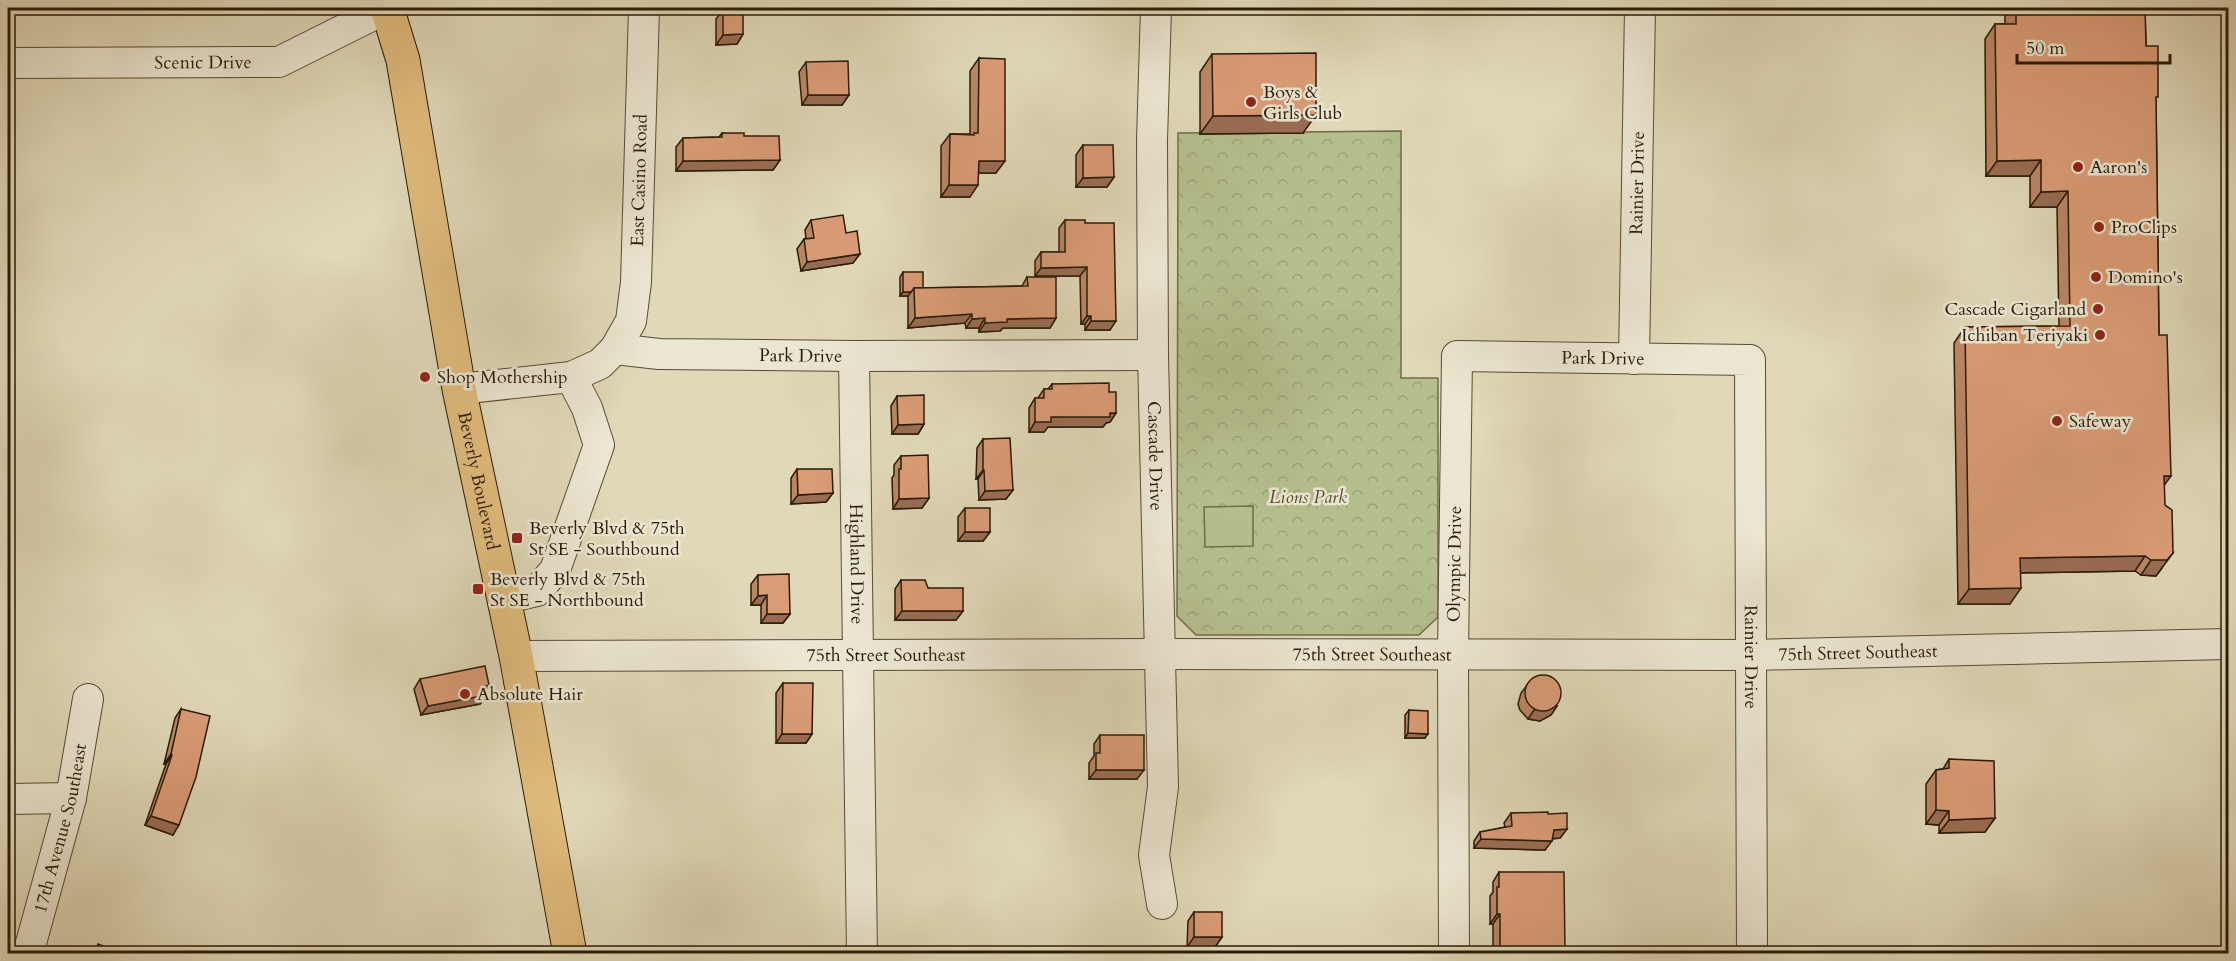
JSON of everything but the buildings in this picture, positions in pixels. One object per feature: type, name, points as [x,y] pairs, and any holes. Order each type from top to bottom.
[{"type":"main road","name":"Beverly Boulevard","points":[[387,8],[403,60],[459,389],[516,656],[570,954]]},
{"type":"street","name":"Scenic Drive","points":[[8,63],[279,62],[387,8]]},
{"type":"street","name":"East Casino Road","points":[[615,349],[631,321],[636,282],[644,8]]},
{"type":"street","name":"Cascade Drive","points":[[1156,8],[1152,140],[1153,355],[1163,787],[1154,855],[1162,904]]},
{"type":"street","name":"Rainier Drive","points":[[1634,359],[1640,8]]},
{"type":"street","points":[[459,389],[572,378],[600,364],[615,349]]},
{"type":"street","name":"Park Drive","points":[[615,349],[659,354],[1153,355]]},
{"type":"street","name":"Highland Drive","points":[[854,356],[862,954]]},
{"type":"street","name":"Park Drive","points":[[1457,356],[1750,360]]},
{"type":"street","name":"Olympic Drive","points":[[1454,954],[1453,654],[1457,356]]},
{"type":"street","name":"Rainier Drive","points":[[1750,360],[1752,954]]},
{"type":"street","points":[[503,598],[537,591],[555,570],[599,445],[587,408],[572,378]]},
{"type":"street","name":"75th Street Southeast","points":[[516,656],[1751,655],[2229,644]]},
{"type":"street","name":"17th Avenue Southeast","points":[[28,954],[71,798],[88,699]]},
{"type":"street","points":[[8,799],[71,798]]},
{"type":"green space","name":"Lions Park","points":[[1401,131],[1401,378],[1438,378],[1438,617],[1419,635],[1196,635],[1177,616],[1178,133]]},
{"type":"green space","points":[[1253,506],[1253,546],[1205,547],[1204,507]]},
{"type":"place","name":"Boys & Girls Club","points":[[1251,102]]},
{"type":"place","name":"Aaron's","points":[[2078,167]]},
{"type":"place","name":"ProClips","points":[[2099,227]]},
{"type":"place","name":"Domino's","points":[[2096,277]]},
{"type":"place","name":"Cascade Cigarland","points":[[2098,309]]},
{"type":"place","name":"Ichiban Teriyaki","points":[[2100,335]]},
{"type":"place","name":"Shop Mothership","points":[[425,377]]},
{"type":"place","name":"Safeway","points":[[2057,421]]},
{"type":"place","name":"Beverly Blvd & 75th St SE - Southbound","points":[[517,538]]},
{"type":"place","name":"Beverly Blvd & 75th St SE - Northbound","points":[[478,589]]},
{"type":"place","name":"Absolute Hair","points":[[465,694]]}]
